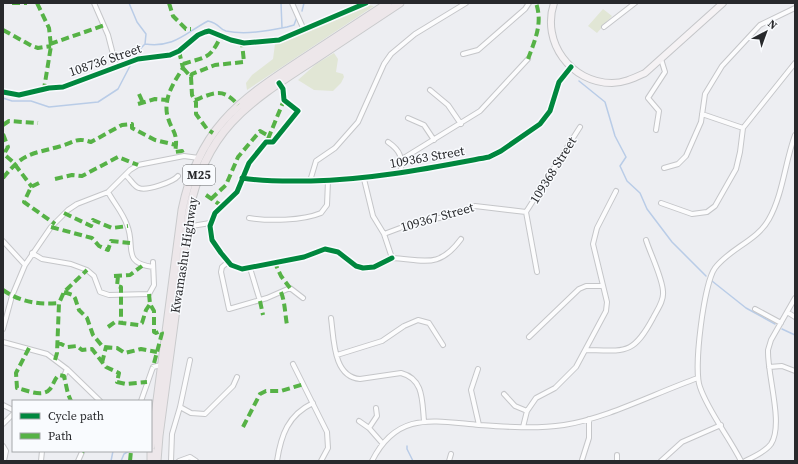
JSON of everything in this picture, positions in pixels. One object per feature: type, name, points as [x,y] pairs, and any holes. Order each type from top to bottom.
[{"type":"main road","name":"Kwamashu Highway","points":[[152,438],[161,365],[183,226],[202,160],[213,134],[231,112],[247,96],[384,6],[400,3]]},
{"type":"main road","name":"Kwamashu Highway","points":[[202,160],[239,113],[384,6]]},
{"type":"main road","name":"Kwamashu Highway","points":[[157,461],[183,226]]},
{"type":"street","points":[[94,3],[108,35],[116,66]]},
{"type":"street","points":[[292,3],[304,30]]},
{"type":"street","name":"108736 Street","points":[[3,92],[19,96],[49,88],[63,87],[116,66],[144,57],[174,54],[198,35],[205,32],[214,33],[236,42],[248,43],[279,40],[366,3]]},
{"type":"street","points":[[310,181],[316,161],[335,148],[358,122],[384,64],[391,54],[415,34],[466,3]]},
{"type":"street","points":[[463,54],[478,50],[525,9],[529,3]]},
{"type":"street","points":[[554,3],[551,24],[552,36],[561,56],[570,67],[590,80],[606,83],[621,82],[645,73],[723,3]]},
{"type":"street","points":[[604,27],[635,3]]},
{"type":"street","points":[[664,168],[674,166],[686,156],[700,126],[705,94],[722,66],[760,25],[795,8]]},
{"type":"street","points":[[402,159],[461,124],[490,101],[528,59]]},
{"type":"street","points":[[656,130],[659,111],[648,98],[665,72],[661,59]]},
{"type":"street","points":[[661,203],[684,212],[699,214],[707,212],[715,206],[736,169],[743,128],[795,63]]},
{"type":"street","name":"109363 Street","points":[[242,178],[273,182],[364,179],[489,157],[532,132],[546,117],[559,82],[570,67]]},
{"type":"street","points":[[279,83],[283,89],[284,100],[298,110],[273,142],[266,142],[249,163],[237,192],[215,213],[210,224],[212,240],[228,262],[238,268],[250,268],[274,261],[304,257],[325,249],[338,252],[356,266],[363,268],[374,267],[392,258],[440,260],[454,249],[461,239]]},
{"type":"street","points":[[430,90],[448,105],[461,124]]},
{"type":"street","points":[[702,114],[743,128]]},
{"type":"street","points":[[408,118],[424,125],[434,140]]},
{"type":"street","name":"109368 Street","points":[[526,212],[580,127]]},
{"type":"street","points":[[741,461],[706,401],[699,386],[698,378],[705,296],[709,279],[719,263],[758,232],[769,219],[779,194],[795,135]]},
{"type":"street","points":[[388,142],[396,148],[402,159],[401,172]]},
{"type":"street","points":[[3,329],[12,296],[25,265],[51,228],[68,210],[77,204],[108,192],[134,168],[146,163],[184,156],[202,160]]},
{"type":"street","points":[[125,175],[136,187],[141,188],[170,183],[178,176]]},
{"type":"street","points":[[364,179],[373,216],[384,234],[392,258]]},
{"type":"street","points":[[249,218],[266,220],[306,217],[321,213],[327,205],[328,181]]},
{"type":"street","points":[[523,427],[527,411],[536,398],[555,388],[569,374],[586,350],[606,311],[607,302],[593,249],[593,240],[597,228],[616,191]]},
{"type":"street","points":[[32,253],[42,259],[71,264],[87,270],[94,276],[100,292],[104,295],[149,294],[154,285],[153,265],[142,266],[134,261],[128,226],[108,192]]},
{"type":"street","name":"109367 Street","points":[[384,234],[416,222],[451,216],[475,206],[526,212]]},
{"type":"street","points":[[526,212],[537,272]]},
{"type":"street","points":[[183,226],[210,224]]},
{"type":"street","points":[[586,350],[621,351],[630,348],[640,340],[652,320],[660,305],[663,293],[646,240]]},
{"type":"street","points":[[3,241],[25,265]]},
{"type":"street","points":[[228,262],[222,267],[220,272],[227,306],[230,309],[260,301],[290,288],[303,298]]},
{"type":"street","points":[[250,268],[260,301]]},
{"type":"street","points":[[529,337],[580,289],[586,286],[602,286]]},
{"type":"street","points":[[745,461],[766,449],[774,437],[777,426],[768,357],[769,344],[795,298]]},
{"type":"street","points":[[755,309],[781,323]]},
{"type":"street","points":[[787,312],[795,317]]},
{"type":"street","points":[[331,318],[337,354],[343,372],[353,378],[401,373],[413,378],[420,388],[424,421]]},
{"type":"street","points":[[337,354],[382,341],[418,320],[429,324],[443,345]]},
{"type":"street","points":[[3,342],[42,352],[67,369],[99,400]]},
{"type":"street","points":[[171,461],[172,434],[180,408],[190,360]]},
{"type":"street","points":[[293,364],[328,437],[328,448],[321,461]]},
{"type":"street","points":[[141,400],[153,367],[161,365]]},
{"type":"street","points":[[769,367],[782,366],[795,371]]},
{"type":"street","points":[[64,376],[67,369]]},
{"type":"street","points":[[478,369],[471,390],[479,425]]},
{"type":"street","points":[[180,408],[191,413],[205,414],[234,386],[237,377]]},
{"type":"street","points":[[372,461],[383,444],[394,432],[424,421],[434,420],[479,425],[523,427],[564,425],[589,419],[698,378]]},
{"type":"street","points":[[504,394],[515,406],[527,411]]},
{"type":"street","points":[[277,461],[279,445],[283,432],[299,411],[313,403]]},
{"type":"street","points":[[3,405],[12,410]]},
{"type":"street","points":[[369,428],[377,416],[376,408]]},
{"type":"street","points":[[3,424],[12,415]]},
{"type":"street","points":[[582,460],[589,438],[589,419]]},
{"type":"street","points":[[359,421],[369,428],[383,444]]},
{"type":"street","points":[[661,461],[682,442],[721,425]]},
{"type":"street","points":[[3,446],[6,451],[4,461]]},
{"type":"street","points":[[78,461],[82,452]]},
{"type":"street","points":[[449,461],[450,454]]},
{"type":"street","points":[[617,455],[617,461]]},
{"type":"street","points":[[178,461],[190,457],[196,461]]},
{"type":"green space","points":[[368,5],[374,6],[247,90],[246,83],[252,75],[273,59],[275,44]]},
{"type":"green space","points":[[603,9],[612,16],[597,33],[588,26]]},
{"type":"green space","points":[[334,53],[338,59],[336,72],[343,74],[344,77],[341,83],[333,91],[314,90],[298,80],[316,64]]},
{"type":"waterway","points":[[129,3],[137,22],[146,34],[145,44],[135,54]]},
{"type":"waterway","points":[[281,3],[282,28]]},
{"type":"waterway","points":[[302,11],[304,3]]},
{"type":"waterway","points":[[145,44],[155,45],[172,42],[208,21],[226,31],[248,33],[294,25],[297,17]]},
{"type":"waterway","points":[[3,98],[12,101],[31,101],[49,107],[98,102],[118,89],[131,64]]},
{"type":"waterway","points":[[579,81],[605,102],[615,136],[626,157],[620,166],[627,181],[640,193],[647,209],[672,242],[706,276]]},
{"type":"waterway","points":[[712,281],[746,308],[775,324]]},
{"type":"waterway","points":[[782,329],[795,335]]},
{"type":"waterway","points":[[407,446],[413,461]]},
{"type":"waterway","points":[[111,461],[113,452]]},
{"type":"waterway","points":[[121,461],[124,454],[127,452]]},
{"type":"marked path","points":[[12,3],[27,3]]},
{"type":"marked path","points":[[37,3],[49,28],[51,46],[44,89]]},
{"type":"marked path","points":[[169,3],[173,16],[186,29],[191,29]]},
{"type":"marked path","points":[[528,59],[537,31],[539,18],[536,3]]},
{"type":"marked path","points":[[50,44],[105,25]]},
{"type":"marked path","points":[[3,30],[32,46],[38,48],[51,46]]},
{"type":"marked path","points":[[183,64],[209,55],[219,40],[224,38]]},
{"type":"marked path","points":[[191,77],[192,74],[215,65],[244,62],[242,43]]},
{"type":"marked path","points":[[179,51],[183,68],[170,90],[166,108],[175,135],[175,152],[182,151],[184,156]]},
{"type":"marked path","points":[[183,68],[191,77],[192,95],[196,102],[196,114],[207,129],[213,133]]},
{"type":"marked path","points":[[195,100],[218,93],[228,96],[238,105]]},
{"type":"marked path","points":[[139,94],[143,103]]},
{"type":"marked path","points":[[138,104],[155,99],[167,100]]},
{"type":"marked path","points":[[268,139],[284,100]]},
{"type":"marked path","points":[[3,125],[9,121],[38,123]]},
{"type":"marked path","points":[[3,178],[17,163],[29,155],[76,141],[82,140],[91,142],[122,125],[132,124],[132,128],[155,140],[176,145]]},
{"type":"marked path","points":[[211,199],[226,185],[238,157],[260,131],[269,136]]},
{"type":"marked path","points":[[3,134],[8,147],[5,152],[6,156],[13,162],[32,187]]},
{"type":"marked path","points":[[55,179],[72,175],[82,176],[118,157],[138,165]]},
{"type":"marked path","points":[[39,183],[31,187],[24,202],[55,224]]},
{"type":"marked path","points":[[206,195],[222,206]]},
{"type":"marked path","points":[[64,213],[91,226],[93,220],[112,228],[128,226]]},
{"type":"marked path","points":[[51,227],[92,238],[99,246],[108,250],[111,241],[130,243]]},
{"type":"marked path","points":[[274,261],[281,276],[290,288]]},
{"type":"marked path","points":[[114,276],[130,275],[142,266]]},
{"type":"marked path","points":[[55,360],[57,353],[59,303],[64,292],[87,270]]},
{"type":"marked path","points":[[118,276],[117,286],[121,287],[121,323]]},
{"type":"marked path","points":[[3,290],[9,294],[30,302],[44,304],[59,303]]},
{"type":"marked path","points":[[64,292],[73,295],[79,310],[87,318],[93,335],[103,347],[117,348],[125,353],[141,349],[157,352]]},
{"type":"marked path","points":[[281,292],[287,325]]},
{"type":"marked path","points":[[149,294],[150,304],[154,311],[154,332],[156,333],[161,331],[162,333],[153,367]]},
{"type":"marked path","points":[[260,301],[263,315]]},
{"type":"marked path","points":[[108,327],[115,322],[139,325],[142,323],[146,310],[150,304]]},
{"type":"marked path","points":[[57,342],[67,347],[77,346],[82,350],[92,349],[106,367],[119,373],[117,382],[126,384],[147,382]]},
{"type":"marked path","points":[[102,363],[106,347]]},
{"type":"marked path","points":[[29,348],[16,373],[17,388],[34,393],[47,392],[59,375],[64,376],[71,400]]},
{"type":"marked path","points":[[243,427],[260,394],[266,391],[281,391],[304,384]]},
{"type":"marked path","points":[[130,461],[131,452]]},
{"type":"cycle path","points":[[3,92],[19,95],[49,88],[63,87],[138,59],[170,55],[179,51],[198,35],[209,31],[231,40],[244,43],[279,40],[366,3]]},
{"type":"cycle path","points":[[242,178],[285,181],[333,180],[400,173],[489,157],[501,151],[540,124],[550,111],[559,82],[571,67]]},
{"type":"cycle path","points":[[279,83],[283,89],[284,100],[298,111],[273,142],[266,142],[249,163],[237,192],[215,213],[210,226],[212,240],[231,265],[242,269],[304,257],[325,249],[338,252],[356,266],[363,268],[374,267],[392,258]]}]
